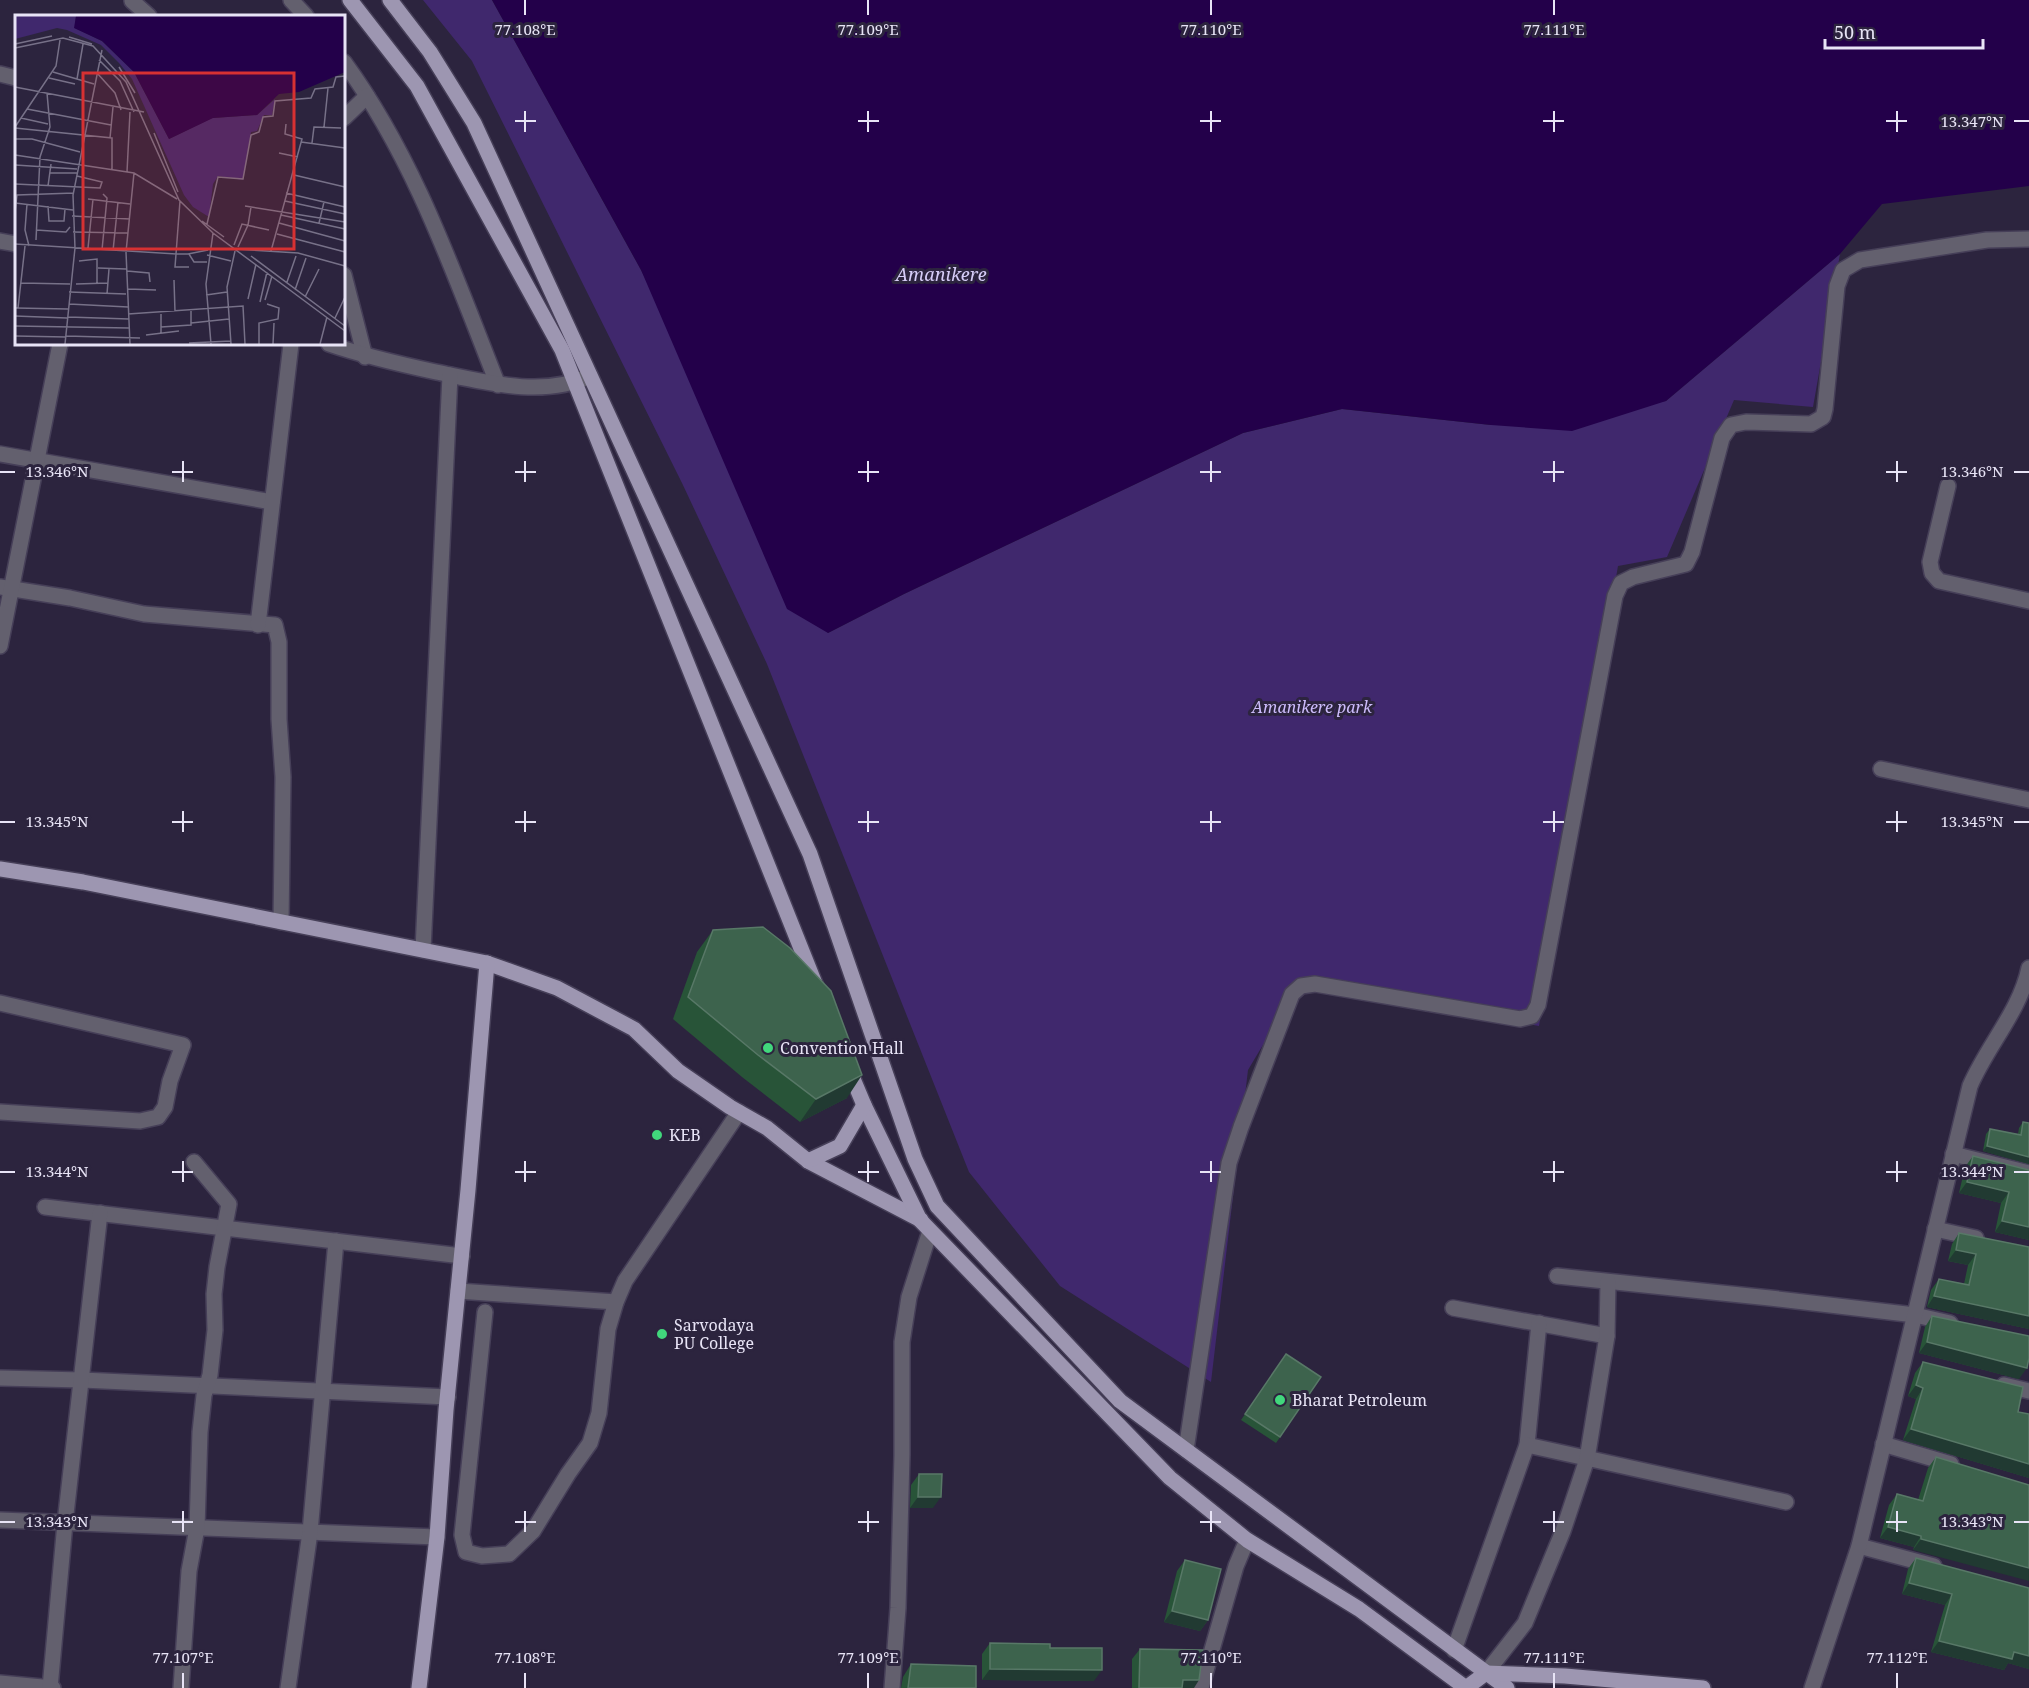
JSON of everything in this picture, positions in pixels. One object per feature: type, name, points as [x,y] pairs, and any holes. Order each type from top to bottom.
[{"type":"main road","points":[[350,0],[417,86],[562,350],[820,996]]},
{"type":"main road","points":[[390,0],[430,52],[474,123],[810,854],[915,1159],[937,1206],[1120,1401],[1507,1688]]},
{"type":"main road","points":[[0,869],[83,882],[487,963],[557,988],[634,1029],[678,1071],[767,1128],[808,1161],[925,1226],[1170,1478],[1247,1540],[1359,1609],[1466,1688],[1486,1673],[1565,1676],[1703,1688]]},
{"type":"main road","points":[[420,1688],[462,1256],[487,963]]},
{"type":"main road","points":[[842,1051],[864,1105],[925,1226]]},
{"type":"main road","points":[[808,1161],[840,1146],[864,1105]]},
{"type":"main road","points":[[925,1226],[949,1218]]},
{"type":"street","points":[[291,0],[305,15]]},
{"type":"street","points":[[132,1],[148,15]]},
{"type":"street","points":[[345,63],[391,134],[425,203],[498,385]]},
{"type":"street","points":[[0,74],[15,78]]},
{"type":"street","points":[[345,117],[367,96]]},
{"type":"street","points":[[1186,1450],[1230,1163],[1241,1127],[1292,994],[1301,986],[1315,984],[1520,1019],[1532,1016],[1538,1005],[1615,596],[1621,583],[1633,577],[1686,564],[1692,552],[1722,438],[1731,425],[1746,422],[1810,424],[1823,417],[1837,286],[1843,270],[1860,260],[1987,240],[2029,239]]},
{"type":"street","points":[[0,241],[15,243]]},
{"type":"street","points":[[345,279],[365,357]]},
{"type":"street","points":[[0,646],[6,588],[36,461],[60,345]]},
{"type":"street","points":[[258,624],[291,345]]},
{"type":"street","points":[[332,345],[365,357],[498,385],[532,386],[575,383],[590,376]]},
{"type":"street","points":[[423,950],[450,375]]},
{"type":"street","points":[[0,454],[272,502]]},
{"type":"street","points":[[1948,486],[1930,562],[1932,573],[1940,581],[2029,601]]},
{"type":"street","points":[[6,588],[70,598],[144,614],[275,624],[279,642],[279,719],[283,777],[281,922]]},
{"type":"street","points":[[1881,770],[2029,800]]},
{"type":"street","points":[[1812,1688],[1858,1546],[1882,1444],[1910,1362],[1916,1315],[1970,1086],[1976,1071],[2018,998],[2028,974]]},
{"type":"street","points":[[0,1003],[183,1045],[170,1081],[165,1107],[158,1118],[140,1121],[0,1112]]},
{"type":"street","points":[[485,1312],[462,1535],[466,1552],[482,1556],[509,1554],[532,1531],[567,1474],[590,1443],[599,1413],[608,1329],[615,1302],[626,1281],[739,1112]]},
{"type":"street","points":[[1953,1154],[2029,1173]]},
{"type":"street","points":[[181,1688],[189,1572],[197,1528],[200,1432],[215,1330],[214,1294],[229,1204],[194,1162]]},
{"type":"street","points":[[45,1207],[462,1256]]},
{"type":"street","points":[[0,1683],[52,1688],[65,1523],[100,1213]]},
{"type":"street","points":[[892,1688],[898,1608],[902,1342],[909,1297],[925,1226]]},
{"type":"street","points":[[1935,1229],[1987,1240]]},
{"type":"street","points":[[288,1688],[310,1532],[336,1241]]},
{"type":"street","points":[[1557,1276],[1916,1315],[1962,1325]]},
{"type":"street","points":[[1486,1673],[1525,1623],[1563,1531],[1587,1460],[1606,1336],[1608,1282]]},
{"type":"street","points":[[458,1292],[615,1302]]},
{"type":"street","points":[[1453,1308],[1606,1336]]},
{"type":"street","points":[[1454,1650],[1527,1445],[1539,1323]]},
{"type":"street","points":[[0,1378],[448,1397]]},
{"type":"street","points":[[1993,1382],[2028,1386]]},
{"type":"street","points":[[1882,1444],[1961,1467]]},
{"type":"street","points":[[1527,1445],[1786,1502]]},
{"type":"street","points":[[0,1521],[436,1537]]},
{"type":"street","points":[[1201,1688],[1236,1566],[1247,1540]]},
{"type":"street","points":[[1858,1546],[1949,1570]]},
{"type":"green space","name":"Amanikere park","points":[[423,0],[492,0],[641,270],[828,633],[904,594],[1243,433],[1342,409],[1491,425],[1666,401],[1840,254],[1813,407],[1734,400],[1667,557],[1618,566],[1539,1026],[1300,983],[1248,1070],[1211,1382],[1060,1286],[969,1172],[767,664],[682,483],[472,61]]},
{"type":"water","name":"Amanikere","points":[[492,0],[2029,0],[2029,186],[1882,204],[1840,254],[1666,401],[1572,431],[1342,409],[1243,433],[904,594],[828,633],[787,609],[641,270]]},
{"type":"building","name":"Convention Hall","points":[[763,927],[790,948],[831,991],[862,1075],[816,1099],[688,997],[713,930]]},
{"type":"building","points":[[2023,1122],[2029,1123],[2029,1157],[1987,1146],[1990,1129],[2021,1135]]},
{"type":"building","points":[[1973,1156],[2029,1170],[2029,1227],[2002,1221],[2009,1192],[1967,1182]]},
{"type":"building","points":[[1959,1233],[2029,1247],[2029,1316],[1934,1296],[1939,1279],[1969,1285],[1976,1254],[1956,1250]]},
{"type":"building","points":[[1932,1316],[2029,1336],[2027,1368],[1927,1342]]},
{"type":"building","points":[[1286,1354],[1321,1377],[1280,1437],[1245,1414]]},
{"type":"building","points":[[1923,1362],[2023,1387],[2018,1412],[2029,1414],[2029,1464],[1911,1429],[1923,1388],[1916,1385]]},
{"type":"building","points":[[1936,1457],[2029,1485],[2029,1568],[1921,1539],[1921,1536],[1888,1527],[1897,1494],[1923,1501]]},
{"type":"building","points":[[919,1474],[942,1474],[941,1497],[918,1497]]},
{"type":"building","points":[[1916,1558],[2029,1588],[2029,1656],[2014,1652],[2012,1659],[1939,1641],[1952,1594],[1909,1583]]},
{"type":"building","points":[[1185,1560],[1221,1569],[1208,1620],[1172,1611]]},
{"type":"building","points":[[990,1643],[1050,1644],[1050,1648],[1102,1648],[1102,1670],[990,1669]]},
{"type":"building","points":[[1140,1649],[1203,1650],[1199,1680],[1183,1680],[1182,1688],[1139,1688]]},
{"type":"building","points":[[911,1664],[976,1666],[976,1688],[908,1688]]},
{"type":"place","name":"Convention Hall","points":[[768,1048]]},
{"type":"place","name":"KEB","points":[[657,1135]]},
{"type":"place","name":"Sarvodaya PU College","points":[[662,1334]]},
{"type":"place","name":"Bharat Petroleum","points":[[1280,1400]]}]
